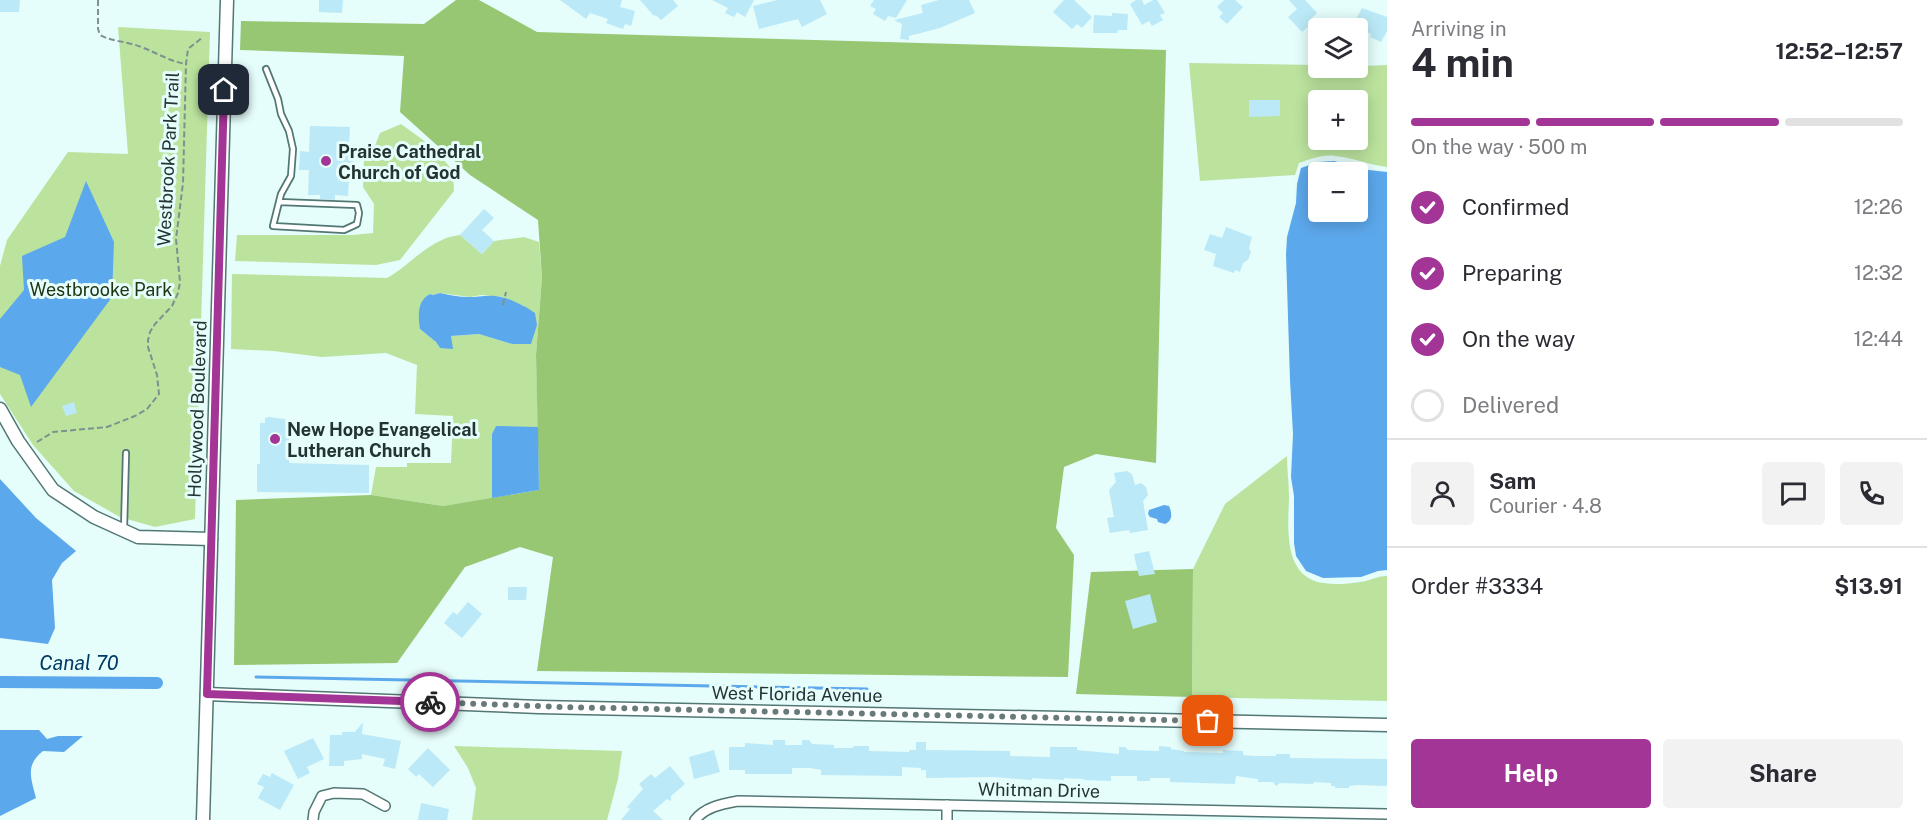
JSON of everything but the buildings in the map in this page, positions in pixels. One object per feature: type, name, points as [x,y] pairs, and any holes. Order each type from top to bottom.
[{"type":"street","name":"Hollywood Boulevard","points":[[203,820],[227,0]]},
{"type":"street","points":[[0,409],[18,441],[53,490],[94,517],[138,537],[211,539]]},
{"type":"street","name":"West Florida Avenue","points":[[207,694],[538,706],[1387,725]]},
{"type":"street","points":[[313,820],[314,812],[322,796],[334,793],[363,794],[385,806]]},
{"type":"street","name":"Whitman Drive","points":[[695,820],[699,815],[715,806],[738,801],[1387,814]]},
{"type":"street","points":[[947,805],[947,820]]},
{"type":"lane","points":[[266,69],[294,149],[291,176],[281,194],[279,202],[273,226],[344,230],[357,224],[359,213],[357,205],[279,202]]},
{"type":"lane","points":[[124,530],[126,453]]},
{"type":"path","points":[[99,0],[100,35],[186,64]]},
{"type":"path","name":"Westbrook Park Trail","points":[[38,442],[53,432],[107,427],[135,416],[147,409],[159,394],[157,375],[148,340],[155,324],[172,306],[180,282],[176,239],[183,183],[186,64],[188,49],[203,37]]},
{"type":"path","points":[[503,305],[506,292]]},
{"type":"green space","points":[[456,0],[479,0],[537,32],[1166,50],[1156,463],[1096,454],[1064,467],[1056,528],[1074,555],[1068,677],[537,671],[553,557],[520,547],[465,567],[397,663],[234,665],[236,500],[371,495],[443,506],[539,490],[536,355],[542,278],[538,220],[470,175],[400,112],[404,56],[240,50],[241,21],[424,24]]},
{"type":"green space","name":"Westbrooke Park","points":[[118,27],[210,32],[195,519],[155,527],[120,517],[74,491],[33,445],[0,394],[0,266],[7,240],[68,152],[128,154]]},
{"type":"green space","points":[[1189,63],[1308,65],[1308,78],[1368,78],[1368,66],[1387,65],[1387,167],[1342,157],[1326,156],[1299,163],[1295,175],[1200,181]]},
{"type":"green space","points":[[401,124],[434,148],[453,171],[454,191],[400,260],[376,265],[235,261],[237,235],[373,233],[374,204],[363,187],[364,160],[372,153],[380,133]]},
{"type":"green space","points":[[460,235],[482,254],[494,241],[524,237],[539,242],[542,278],[536,355],[538,427],[496,427],[492,434],[492,498],[443,506],[371,495],[376,467],[407,467],[407,463],[451,463],[453,416],[415,414],[417,365],[386,353],[322,357],[231,349],[232,274],[387,278],[434,244]],"holes":[[[430,294],[470,297],[481,295],[503,297],[524,306],[531,343],[512,344],[479,334],[451,336],[440,348],[420,329],[421,304]]]},
{"type":"green space","points":[[1287,456],[1289,536],[1294,561],[1301,571],[1310,579],[1332,584],[1355,583],[1387,576],[1387,701],[1192,697],[1193,569],[1225,504]]},
{"type":"green space","points":[[1193,569],[1192,697],[1076,694],[1091,572]]},
{"type":"green space","points":[[454,746],[622,751],[618,779],[607,820],[472,820],[476,788],[468,768]]},
{"type":"water","points":[[1308,166],[1308,222],[1368,222],[1368,170],[1387,172],[1387,570],[1361,577],[1323,578],[1306,571],[1296,556],[1294,543],[1294,496],[1291,477],[1293,434],[1286,254],[1287,237],[1296,203],[1301,168]]},
{"type":"water","points":[[86,181],[114,242],[112,297],[31,407],[20,375],[0,367],[0,319],[24,290],[22,256],[65,237]]},
{"type":"water","points":[[440,293],[465,297],[497,296],[528,308],[535,313],[537,325],[531,344],[512,344],[479,334],[451,336],[453,349],[440,348],[420,329],[419,314],[426,297]]},
{"type":"water","points":[[496,426],[538,427],[539,490],[492,498],[492,434]]},
{"type":"water","points":[[0,479],[36,518],[76,551],[62,563],[52,580],[55,628],[48,644],[0,638]]},
{"type":"water","points":[[1164,505],[1169,506],[1171,514],[1171,519],[1165,524],[1158,522],[1148,514],[1149,510]]},
{"type":"water","points":[[0,730],[39,730],[47,739],[58,736],[83,736],[64,752],[43,751],[37,756],[31,772],[36,798],[0,816]]},
{"type":"waterway","points":[[256,677],[867,689]]},
{"type":"waterway","name":"Canal 70","points":[[0,682],[157,683]]},
{"type":"way so far","points":[[430,702],[1208,721]]},
{"type":"place","name":"Praise Cathedral Church of God","points":[[326,161]]},
{"type":"place","name":"New Hope Evangelical Lutheran Church","points":[[275,439]]},
{"type":"route","points":[[224,90],[207,694],[430,702]]}]
